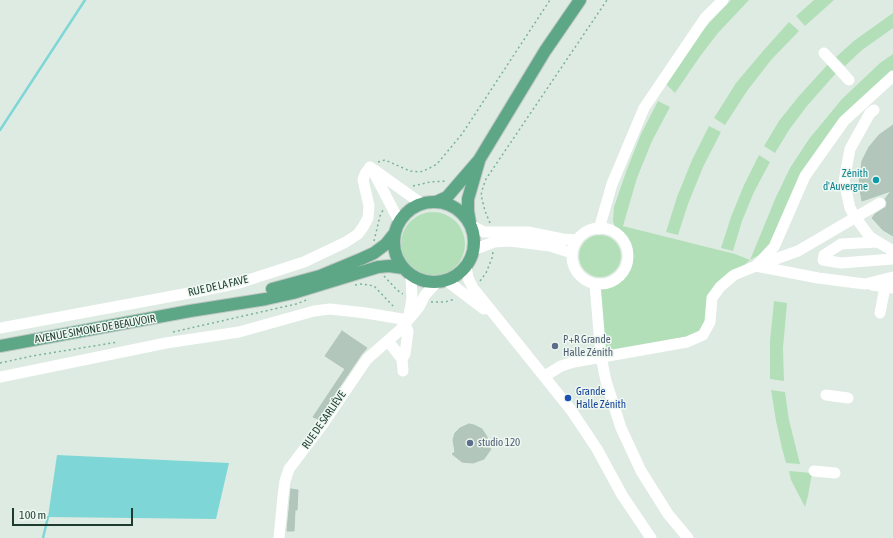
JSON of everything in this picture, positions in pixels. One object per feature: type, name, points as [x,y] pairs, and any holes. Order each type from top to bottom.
[{"type":"main road","points":[[190,311],[320,276],[374,253],[386,244],[394,234],[400,221],[409,210],[422,204],[436,202],[447,197],[479,160],[545,51],[580,0]]},
{"type":"main road","points":[[266,299],[271,294],[377,263],[404,269],[423,281],[442,282],[458,274],[469,259],[474,237],[470,225],[468,199],[479,160]]},
{"type":"main road","points":[[436,202],[447,204],[456,209],[464,216],[470,225]]},
{"type":"main road","points":[[394,234],[393,244],[395,255],[404,269]]},
{"type":"main road","points":[[190,311],[266,299],[293,293],[378,267],[389,266],[404,269]]},
{"type":"main road","name":"AVENUE SIMONE DE BEAUVOIR","points":[[0,346],[190,311]]},
{"type":"street","points":[[599,228],[612,184],[644,108],[704,18],[723,0]]},
{"type":"street","points":[[824,53],[849,80]]},
{"type":"street","points":[[756,266],[774,247],[805,176],[844,121],[893,76]]},
{"type":"street","points":[[874,110],[870,113],[850,149],[844,181],[850,208],[855,217],[870,237],[893,251]]},
{"type":"street","points":[[370,167],[422,204]]},
{"type":"street","points":[[370,167],[400,221]]},
{"type":"street","name":"RUE DE LA FAVE","points":[[0,328],[239,283],[304,262],[346,242],[358,234],[368,218],[369,206],[364,180],[365,174],[370,167]]},
{"type":"street","points":[[545,376],[561,366],[574,362],[687,342],[703,335],[710,322],[712,298],[720,287],[734,275],[798,251],[880,202]]},
{"type":"street","points":[[470,225],[494,237],[550,246],[572,254]]},
{"type":"street","points":[[599,228],[608,230],[620,237],[627,249],[628,258],[620,275],[613,281],[604,284],[595,284],[587,281],[581,276],[575,270],[572,254],[577,240],[583,234],[599,228]]},
{"type":"street","points":[[577,240],[563,239],[528,232],[509,231],[494,237],[469,259],[468,278],[473,288],[571,410],[597,448],[622,495],[651,538]]},
{"type":"street","points":[[877,242],[841,244],[824,255],[823,260],[841,263],[893,259]]},
{"type":"street","points":[[469,259],[476,285],[500,316],[500,322]]},
{"type":"street","points":[[756,266],[818,278],[889,288],[880,313]]},
{"type":"street","points":[[404,269],[417,300]]},
{"type":"street","points":[[865,284],[893,277]]},
{"type":"street","points":[[402,360],[405,354],[408,331],[406,322],[417,300],[442,282],[466,294],[500,322]]},
{"type":"street","points":[[595,284],[601,357],[613,406],[621,428],[641,471],[665,509],[688,538]]},
{"type":"street","points":[[0,377],[166,343],[239,332],[314,311],[330,309],[366,313],[406,322]]},
{"type":"street","name":"RUE DE SARLIÈVE","points":[[279,538],[285,480],[289,469],[323,424],[366,359],[388,341],[406,322]]},
{"type":"street","points":[[388,341],[402,360],[403,371]]},
{"type":"street","points":[[826,395],[848,398]]},
{"type":"street","points":[[814,471],[835,473]]},
{"type":"path","points":[[370,167],[375,163],[385,160],[410,171],[420,172],[437,164],[462,134],[550,0]]},
{"type":"path","points":[[476,285],[486,273],[492,258],[494,237],[481,195],[482,187],[608,0]]},
{"type":"path","points":[[402,190],[424,183],[448,181]]},
{"type":"path","points":[[374,253],[374,236],[380,216],[390,201]]},
{"type":"path","points":[[378,267],[385,278],[397,290],[417,300],[445,302],[460,298],[466,294]]},
{"type":"path","points":[[349,287],[362,284],[374,286],[406,322]]},
{"type":"path","points":[[167,333],[296,304],[309,299]]},
{"type":"path","points":[[0,363],[32,356],[122,342]]},
{"type":"green space","points":[[731,0],[749,0],[718,33],[675,93],[666,84],[697,36]]},
{"type":"green space","points":[[814,0],[834,0],[805,26],[796,16]]},
{"type":"green space","points":[[893,13],[893,28],[862,50],[845,66],[836,57],[855,40]]},
{"type":"green space","points":[[789,22],[799,31],[771,60],[747,91],[725,125],[714,118],[736,83]]},
{"type":"green space","points":[[893,54],[893,76],[844,121],[805,176],[774,247],[750,260],[776,197],[790,168],[809,139],[842,99],[880,63]]},
{"type":"green space","points":[[829,63],[837,72],[807,106],[789,130],[775,153],[764,146],[779,121]]},
{"type":"green space","points":[[658,101],[670,107],[652,141],[637,178],[623,226],[735,254],[750,260],[720,287],[703,335],[601,357],[595,284],[605,284],[613,281],[620,275],[625,267],[628,258],[627,249],[617,234],[613,221],[614,207],[641,134]]},
{"type":"green space","points":[[709,126],[721,132],[703,167],[688,204],[678,235],[666,232],[677,197],[692,160]]},
{"type":"green space","points":[[759,155],[770,162],[754,192],[742,221],[733,251],[721,248],[731,217],[744,185]]},
{"type":"green space","points":[[427,212],[439,212],[456,221],[463,232],[465,244],[463,256],[456,267],[439,276],[427,276],[415,271],[406,262],[401,250],[401,238],[406,226],[415,217]]},
{"type":"green space","points":[[596,235],[604,235],[615,241],[621,252],[621,260],[615,271],[604,277],[596,277],[585,271],[579,260],[579,252],[585,241]]},
{"type":"green space","points":[[774,301],[787,303],[783,348],[784,381],[770,379],[770,341]]},
{"type":"green space","points":[[771,390],[785,392],[789,420],[800,464],[786,463],[776,421]]},
{"type":"green space","points":[[789,471],[812,473],[805,507],[791,480]]},
{"type":"water","points":[[57,455],[229,463],[216,519],[48,517]]},
{"type":"building","name":"Zénith d'Auvergne","points":[[893,125],[893,236],[883,230],[872,218],[875,214],[886,207],[887,203],[885,199],[891,191],[862,201],[859,184],[862,161],[869,147],[879,135]]},
{"type":"building","points":[[342,331],[367,348],[318,419],[313,417],[345,369],[325,356]]},
{"type":"building","name":"studio 120","points":[[469,424],[482,429],[487,437],[487,446],[491,449],[484,459],[473,463],[462,462],[452,454],[455,452],[453,440],[455,433],[460,428]]},
{"type":"building","points":[[291,489],[298,490],[297,510],[295,510],[294,531],[287,531]]},
{"type":"waterway","points":[[0,130],[85,0]]},
{"type":"waterway","points":[[43,538],[48,517]]},
{"type":"place","name":"Zénith d'Auvergne","points":[[876,180]]},
{"type":"place","name":"P+R Grande Halle Zénith","points":[[555,346]]},
{"type":"place","name":"Grande Halle Zénith","points":[[568,398]]},
{"type":"place","name":"studio 120","points":[[470,443]]}]
